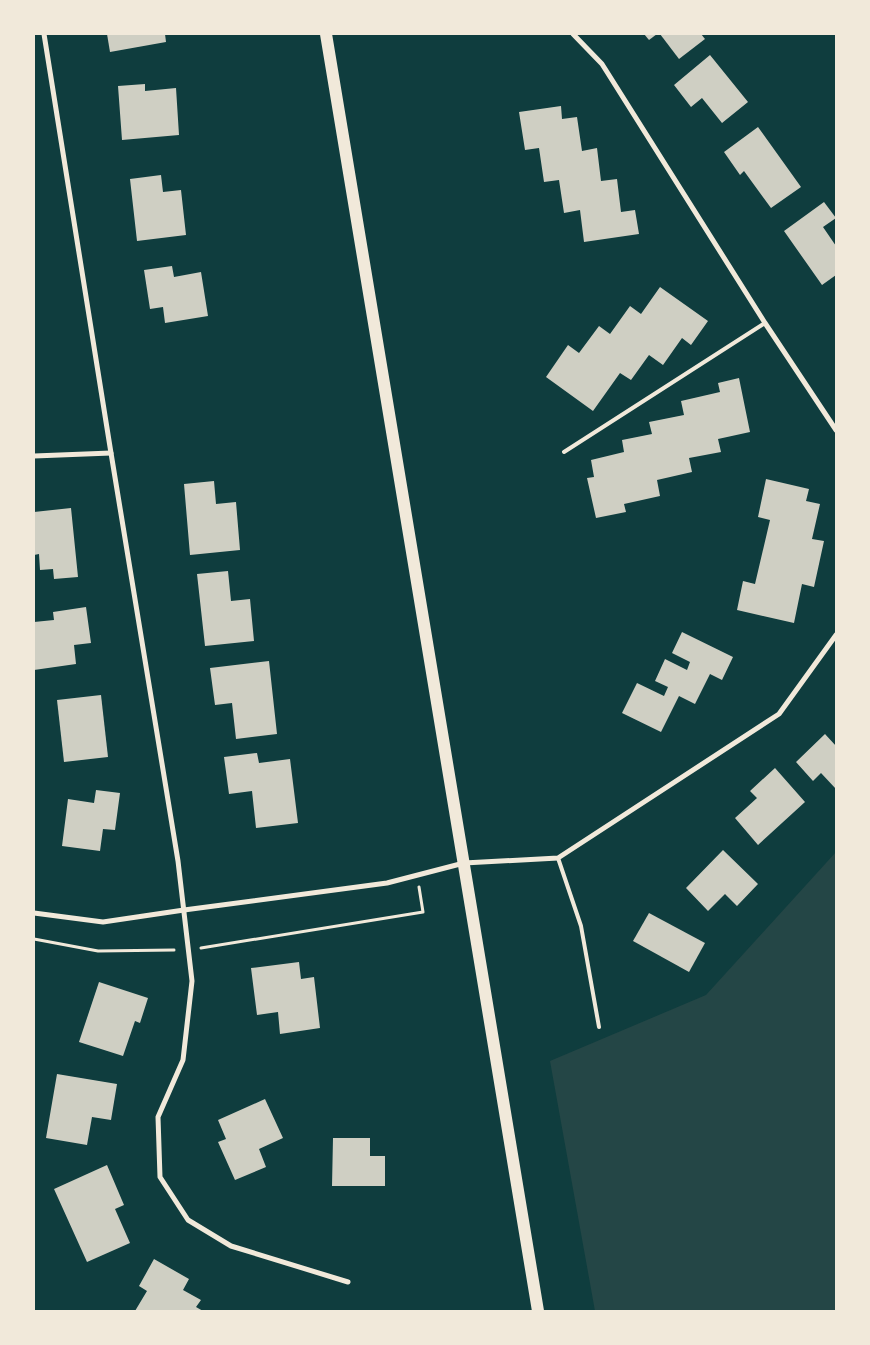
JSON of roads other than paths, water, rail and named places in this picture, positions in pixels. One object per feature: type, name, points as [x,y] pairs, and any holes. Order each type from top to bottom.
[{"type":"main road","points":[[326,34],[538,1311]]},
{"type":"street","points":[[44,34],[178,861],[192,980],[183,1060],[158,1117],[160,1177],[188,1220],[231,1246],[348,1282]]},
{"type":"street","points":[[573,34],[602,64],[765,323],[836,430]]},
{"type":"street","points":[[34,456],[111,452]]},
{"type":"street","points":[[34,913],[103,922],[387,883],[464,863],[558,858],[780,714],[836,635]]},
{"type":"lane","points":[[564,452],[765,323]]},
{"type":"lane","points":[[558,858],[580,926],[599,1027]]}]
